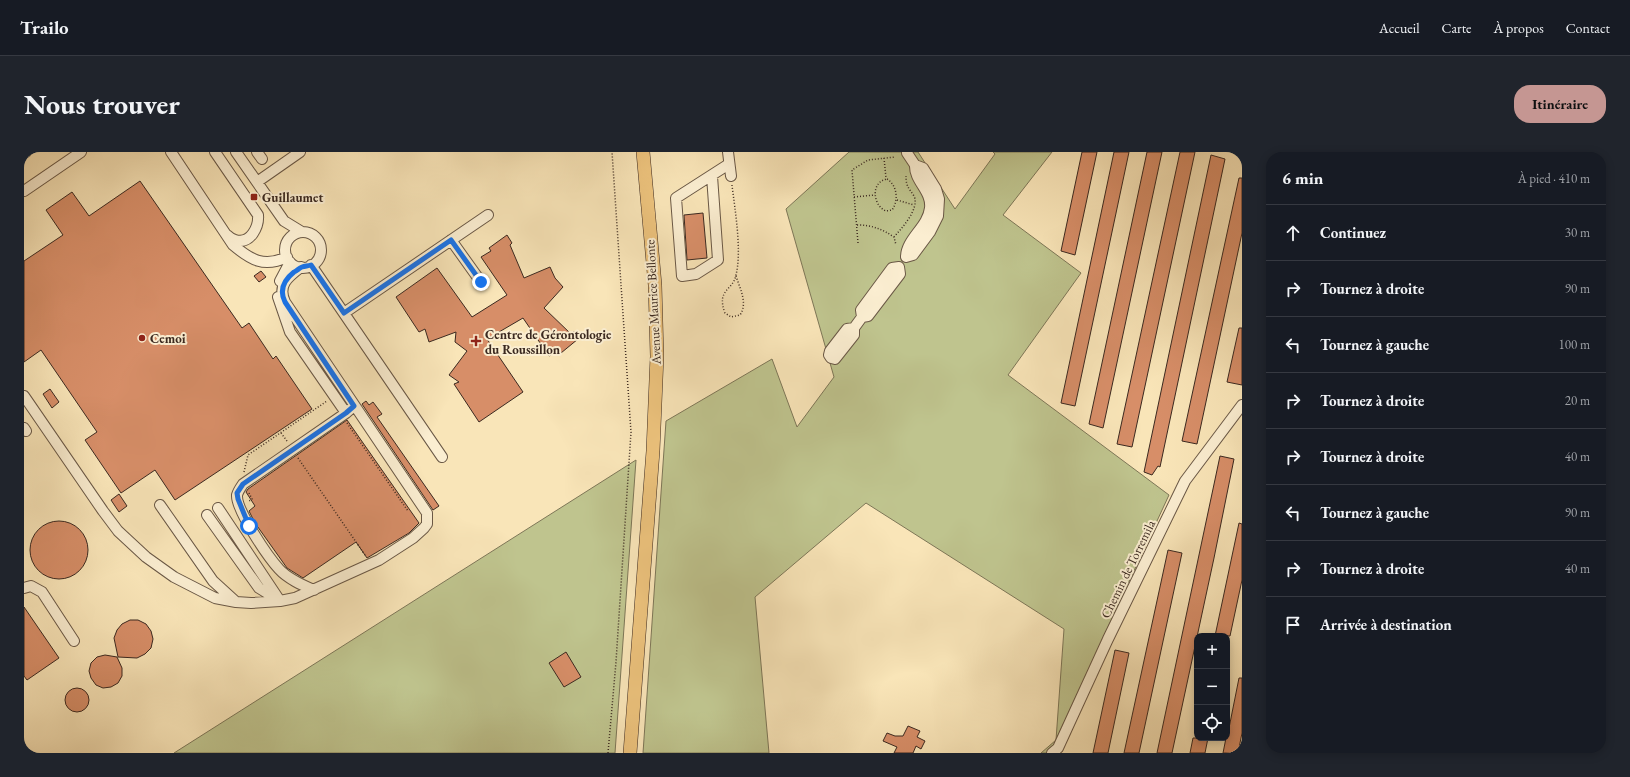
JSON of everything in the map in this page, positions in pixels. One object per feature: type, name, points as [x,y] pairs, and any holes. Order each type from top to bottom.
[{"type":"main road","name":"Avenue Maurice Bellonte","points":[[630,753],[653,451],[656,356],[655,284],[643,152]]},
{"type":"street","points":[[24,191],[81,152]]},
{"type":"street","points":[[171,152],[233,245],[244,254],[260,262],[288,259],[306,266],[344,313],[442,457]]},
{"type":"street","points":[[215,152],[258,214],[256,229],[250,236],[243,240],[236,241],[225,234]]},
{"type":"street","points":[[24,396],[118,531],[146,557],[174,577],[215,598],[236,602],[280,601],[295,598],[370,564],[413,538],[424,528],[427,524],[428,518],[426,510],[354,406],[283,297],[284,283],[288,277],[319,258],[319,242],[312,235],[302,232],[284,221],[236,152]]},
{"type":"street","points":[[257,182],[300,152]]},
{"type":"street","points":[[728,152],[731,176]]},
{"type":"street","points":[[854,328],[862,317],[868,316],[900,274],[899,267],[906,257],[906,250],[927,220],[930,198],[915,172],[915,165],[907,152]]},
{"type":"street","points":[[712,176],[718,260],[696,274],[682,276],[676,198],[730,164]]},
{"type":"street","points":[[344,313],[488,215]]},
{"type":"street","points":[[284,221],[287,242],[285,252],[288,259],[279,282],[279,303],[290,332],[344,415]]},
{"type":"street","points":[[287,242],[293,235],[302,232]]},
{"type":"street","points":[[451,240],[481,282]]},
{"type":"street","name":"Chemin de Torremila","points":[[1052,753],[1058,748],[1108,639],[1185,481],[1242,404]]},
{"type":"street","points":[[314,590],[301,584],[280,570],[249,526],[242,512],[237,493],[243,484],[344,415],[354,406]]},
{"type":"street","points":[[160,505],[213,581],[236,602]]},
{"type":"street","points":[[218,508],[280,601]]},
{"type":"street","points":[[207,515],[259,588],[280,601]]},
{"type":"street","points":[[24,588],[31,586],[42,592],[74,641]]},
{"type":"path","points":[[608,753],[616,662],[631,432],[612,152]]},
{"type":"path","points":[[858,243],[852,170],[868,160],[895,157]]},
{"type":"path","points":[[884,158],[886,179]]},
{"type":"path","points":[[731,176],[738,259],[736,276],[744,302],[744,310],[740,315],[731,317],[725,313],[722,305],[724,294],[736,276]]},
{"type":"path","points":[[894,237],[906,224],[914,205],[914,197],[908,189],[906,176]]},
{"type":"path","points":[[886,179],[894,186],[897,200],[892,210],[886,211],[880,207],[875,195],[878,184],[886,179]]},
{"type":"path","points":[[854,197],[875,195]]},
{"type":"path","points":[[897,200],[914,205]]},
{"type":"path","points":[[857,225],[876,227],[894,237],[896,245]]},
{"type":"path","points":[[247,502],[252,499],[241,480],[248,455],[331,399]]},
{"type":"path","points":[[344,415],[408,511]]},
{"type":"path","points":[[281,433],[370,564]]},
{"type":"green space","points":[[849,152],[918,152],[955,209],[995,154],[993,152],[1052,152],[1003,215],[1081,273],[1008,375],[1169,495],[1056,740],[1064,629],[866,503],[755,597],[769,753],[643,753],[666,421],[772,359],[797,427],[834,377],[786,209]]},
{"type":"green space","points":[[636,460],[615,753],[174,753]]},
{"type":"green space","points":[[1056,740],[1060,753],[1041,753]]},
{"type":"building","points":[[1082,152],[1097,152],[1075,255],[1061,251]]},
{"type":"building","points":[[1114,152],[1129,152],[1075,406],[1061,403]]},
{"type":"building","points":[[1147,152],[1162,152],[1103,428],[1089,424]]},
{"type":"building","points":[[1180,152],[1195,152],[1132,447],[1117,444]]},
{"type":"building","points":[[1211,155],[1225,159],[1160,467],[1158,466],[1152,475],[1144,472]]},
{"type":"building","points":[[1239,178],[1242,178],[1242,233],[1197,444],[1182,441]]},
{"type":"building","name":"Cemoi","points":[[140,181],[242,328],[249,323],[273,359],[276,356],[312,409],[175,500],[155,470],[121,493],[85,440],[97,432],[41,350],[24,362],[24,261],[63,235],[46,210],[72,192],[89,216]]},
{"type":"building","points":[[703,213],[707,258],[687,260],[684,215]]},
{"type":"building","points":[[507,235],[512,243],[510,245],[524,278],[550,267],[555,278],[563,287],[544,308],[571,334],[574,331],[578,339],[561,353],[559,350],[549,356],[523,318],[487,339],[523,392],[479,422],[454,384],[459,382],[449,375],[467,351],[455,342],[456,332],[429,342],[425,329],[419,332],[396,297],[437,268],[472,317],[507,295],[481,257],[491,251],[489,248]]},
{"type":"building","points":[[261,271],[266,277],[259,282],[254,276]]},
{"type":"building","points":[[1239,328],[1242,328],[1242,385],[1227,382]]},
{"type":"building","points":[[50,389],[59,402],[52,408],[43,394]]},
{"type":"building","points":[[366,401],[369,405],[373,402],[382,414],[377,417],[439,506],[433,510],[362,404]]},
{"type":"building","points":[[347,420],[419,523],[409,533],[367,558],[356,542],[303,578],[287,568],[255,523],[249,511],[255,506],[246,492],[248,489]]},
{"type":"building","points":[[1220,456],[1234,459],[1198,633],[1194,633],[1194,651],[1172,753],[1157,753]]},
{"type":"building","points":[[119,494],[127,506],[119,512],[111,500]]},
{"type":"building","points":[[53,521],[65,521],[80,529],[88,544],[88,556],[80,571],[65,579],[53,579],[38,571],[30,556],[30,544],[38,529]]},
{"type":"building","points":[[1239,523],[1242,524],[1242,580],[1230,636],[1230,633],[1216,633]]},
{"type":"building","points":[[1168,550],[1182,553],[1139,753],[1124,753]]},
{"type":"building","points":[[24,607],[59,658],[27,680],[24,676]]},
{"type":"building","points":[[130,620],[138,620],[146,624],[151,631],[153,639],[151,648],[145,654],[137,658],[118,657],[114,638],[117,630],[122,624]]},
{"type":"building","points":[[1115,650],[1129,653],[1108,753],[1093,753]]},
{"type":"building","points":[[566,652],[581,677],[564,687],[549,663]]},
{"type":"building","points":[[105,655],[117,657],[122,668],[122,676],[118,683],[111,687],[103,688],[96,685],[91,678],[89,671],[91,663],[97,657]]},
{"type":"building","points":[[1239,678],[1242,678],[1242,733],[1238,753],[1223,753],[1225,741],[1230,741],[1230,723]]},
{"type":"building","points":[[77,688],[85,692],[89,700],[85,708],[77,712],[69,708],[65,700],[69,692]]},
{"type":"building","points":[[908,726],[920,731],[917,737],[925,741],[921,749],[916,746],[913,753],[894,753],[897,747],[883,741],[887,733],[895,736],[903,736]]},
{"type":"building","points":[[1193,738],[1194,741],[1207,741],[1205,753],[1190,753]]},
{"type":"place","name":"Guillaumet","points":[[254,197]]},
{"type":"place","name":"Cemoi","points":[[142,338]]},
{"type":"place","name":"Centre de Gérontologie du Roussillon","points":[[476,341]]},
{"type":"route","points":[[249,526],[242,512],[237,493],[243,484],[354,406],[285,302],[282,290],[288,277],[301,267],[311,265],[344,313],[451,240],[481,282]]}]
